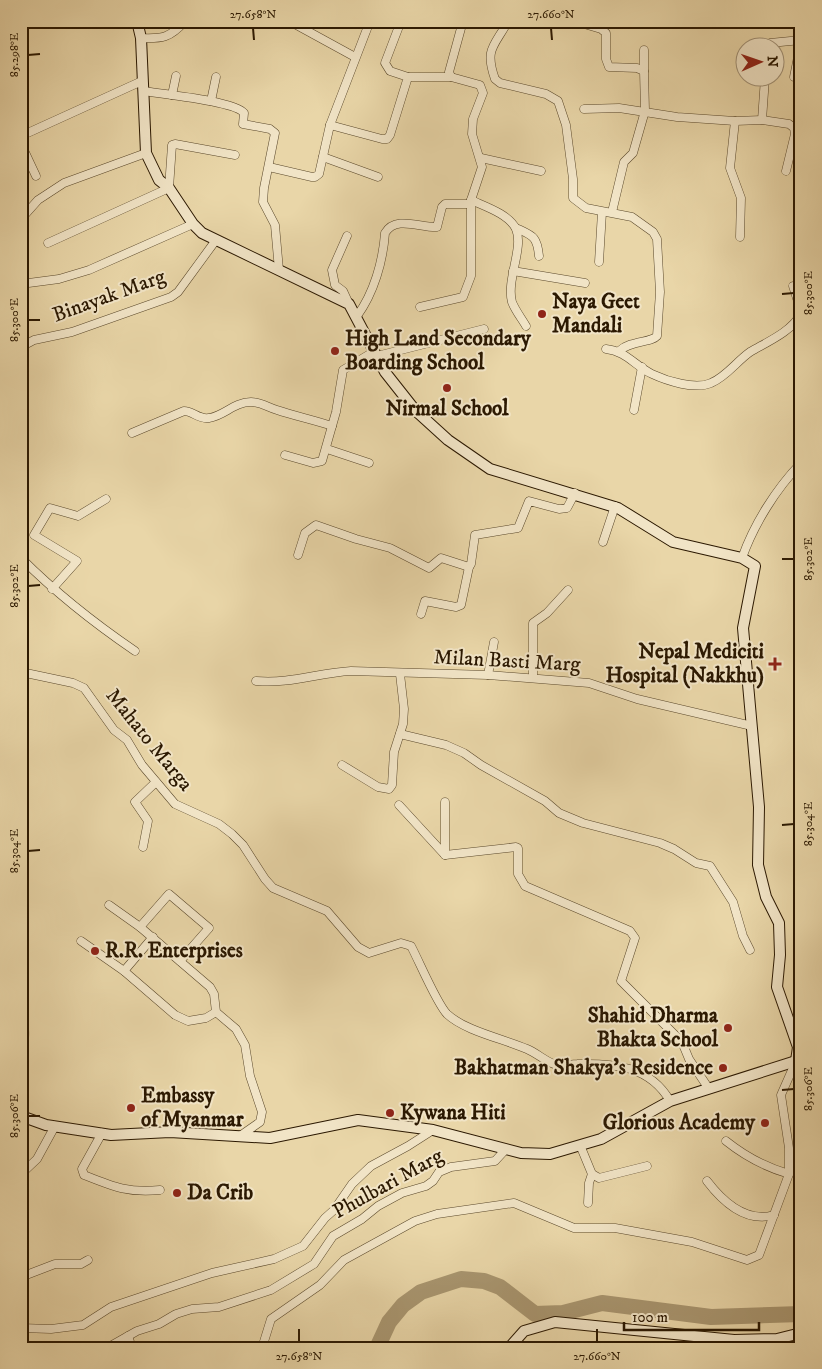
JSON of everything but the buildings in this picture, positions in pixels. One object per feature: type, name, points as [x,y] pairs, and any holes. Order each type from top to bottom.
[{"type":"street","points":[[137,21],[140,38],[146,153],[159,180],[169,188],[193,224],[202,233],[349,304]]},
{"type":"street","points":[[140,38],[158,39],[174,33],[185,21]]},
{"type":"street","points":[[401,21],[385,64],[390,71],[408,77],[451,77],[480,85],[483,88]]},
{"type":"street","points":[[451,77],[449,72],[463,21]]},
{"type":"street","points":[[508,21],[492,45],[490,53],[495,79],[500,83],[546,94],[558,102],[566,125],[573,198],[586,208],[632,217],[653,232],[658,248],[660,292],[657,336],[653,339],[626,344],[618,351]]},
{"type":"street","points":[[574,21],[601,29],[606,33],[606,59],[610,67],[637,68],[644,71]]},
{"type":"street","points":[[291,22],[355,57]]},
{"type":"street","points":[[269,168],[315,177],[319,174],[330,125],[368,22]]},
{"type":"street","points":[[784,42],[801,41],[794,77]]},
{"type":"street","points":[[612,212],[624,162],[633,153],[645,111],[644,50]]},
{"type":"street","points":[[172,95],[176,76]]},
{"type":"street","points":[[212,101],[216,77]]},
{"type":"street","points":[[330,125],[387,139],[408,77]]},
{"type":"street","points":[[483,88],[495,79]]},
{"type":"street","points":[[21,136],[142,86],[172,95],[212,101],[242,110],[241,122],[245,126],[273,131],[274,133],[263,202],[275,225],[279,270]]},
{"type":"street","points":[[420,307],[459,299],[464,295],[471,276],[471,202],[480,174],[481,158],[472,134],[473,119],[483,94],[483,88]]},
{"type":"street","points":[[762,120],[764,88]]},
{"type":"street","points":[[584,110],[619,108],[676,117],[735,121],[781,121],[794,128],[795,134],[786,171]]},
{"type":"street","points":[[735,121],[730,168],[741,198],[740,237]]},
{"type":"street","points":[[21,144],[36,176]]},
{"type":"street","points":[[169,188],[172,145],[235,155]]},
{"type":"street","points":[[21,219],[38,200],[64,183],[146,153]]},
{"type":"street","points":[[323,157],[378,177]]},
{"type":"street","points":[[481,158],[541,171]]},
{"type":"street","points":[[48,243],[169,188]]},
{"type":"street","points":[[357,316],[363,308],[376,279],[385,233],[389,227],[396,223],[437,227],[442,207],[446,204],[471,202],[500,213],[516,228],[532,236],[537,242],[539,256]]},
{"type":"street","points":[[599,262],[602,212]]},
{"type":"street","points":[[21,284],[59,279],[89,270],[193,224]]},
{"type":"street","points":[[516,228],[518,239],[513,271],[512,303],[526,326]]},
{"type":"street","points":[[262,1348],[271,1319],[320,1285],[344,1260],[415,1221],[437,1214],[514,1203],[574,1228],[615,1228],[692,1242],[747,1260],[759,1255],[790,1174],[789,1148],[781,1095],[798,1062],[798,1047],[777,987],[780,956],[779,923],[766,897],[758,865],[759,806],[745,666],[743,628],[755,566],[742,558],[674,542],[615,506],[490,469],[448,440],[415,410],[385,372],[357,316],[342,291],[335,285],[332,270],[347,236]]},
{"type":"street","name":"Binayak Marg","points":[[21,347],[34,340],[72,332],[171,296],[178,292],[216,240]]},
{"type":"street","points":[[513,271],[586,283]]},
{"type":"street","points":[[606,349],[618,351],[651,374],[680,383],[711,384],[741,358],[796,323],[801,312],[792,286]]},
{"type":"street","points":[[285,455],[319,463],[327,449],[343,370],[348,364],[376,354],[484,329]]},
{"type":"street","points":[[634,410],[642,367]]},
{"type":"street","points":[[132,434],[184,411],[191,411],[201,418],[207,418],[220,415],[232,407],[248,402],[261,403],[274,409],[332,426]]},
{"type":"street","points":[[327,449],[369,463]]},
{"type":"street","points":[[742,558],[771,502],[786,478],[801,463]]},
{"type":"street","points":[[420,614],[425,601],[456,607],[461,605],[471,564],[475,535],[518,528],[529,501],[567,508],[575,493]]},
{"type":"street","points":[[52,589],[77,561],[34,535],[50,508],[78,516],[106,499]]},
{"type":"street","points":[[603,542],[615,506]]},
{"type":"street","points":[[298,555],[305,533],[316,525],[390,548],[429,568],[441,558],[469,567]]},
{"type":"street","points":[[21,558],[52,589],[101,629],[135,651]]},
{"type":"street","points":[[534,678],[533,623],[548,613],[568,590]]},
{"type":"street","points":[[488,675],[494,642]]},
{"type":"street","name":"Milan Basti Marg","points":[[256,681],[291,682],[323,673],[345,671],[534,678],[589,683],[637,699],[752,726]]},
{"type":"street","name":"Mahato Marga","points":[[21,672],[73,683],[84,688],[114,730],[127,740],[156,782],[175,804],[218,824],[232,834],[243,845],[265,880],[273,888],[327,911],[358,947],[369,953],[401,943],[411,946],[446,1013],[457,1022],[528,1049],[551,1063],[562,1066],[574,1064],[608,1065],[644,1074],[662,1088],[670,1101]]},
{"type":"street","points":[[342,765],[378,787],[389,789],[392,785],[394,752],[400,734],[404,709],[400,674]]},
{"type":"street","points":[[400,734],[446,745],[464,753],[481,765],[545,801],[559,813],[583,823],[660,843],[674,849],[696,863],[710,866],[733,902],[743,936],[750,950]]},
{"type":"street","points":[[143,847],[148,822],[135,802],[156,782]]},
{"type":"street","points":[[445,855],[446,802]]},
{"type":"street","points":[[399,805],[445,855]]},
{"type":"street","points":[[445,855],[516,847],[518,848],[518,874],[524,886],[630,931],[636,938],[621,982],[682,1042],[689,1059],[709,1089]]},
{"type":"street","points":[[140,927],[169,894],[209,928],[180,961]]},
{"type":"street","points":[[109,905],[153,937],[210,986],[214,994],[216,1012],[236,1029],[245,1045],[250,1076],[262,1112],[260,1122],[240,1136]]},
{"type":"street","points":[[124,971],[153,937]]},
{"type":"street","points":[[81,941],[124,971],[175,1015],[188,1021],[206,1018],[216,1012]]},
{"type":"street","points":[[21,1006],[24,1015],[24,1034],[21,1077]]},
{"type":"street","points":[[21,1116],[54,1126],[102,1134],[170,1132],[270,1138],[358,1120],[433,1130],[506,1149],[550,1154],[601,1139],[670,1101],[798,1062]]},
{"type":"street","points":[[21,1174],[37,1159],[54,1126]]},
{"type":"street","points":[[21,1328],[51,1329],[83,1325],[111,1307],[212,1273],[274,1259],[303,1246],[325,1218],[334,1210],[352,1184],[371,1166],[433,1130]]},
{"type":"street","points":[[102,1134],[82,1169],[84,1175],[114,1187],[136,1192],[160,1190]]},
{"type":"street","points":[[726,1141],[746,1157],[771,1169],[790,1174]]},
{"type":"street","points":[[580,1145],[592,1174],[599,1178],[647,1166]]},
{"type":"street","name":"Phulbari Marg","points":[[107,1348],[137,1331],[159,1324],[176,1314],[192,1309],[219,1307],[271,1290],[314,1264],[333,1236],[362,1219],[378,1206],[402,1193],[426,1186],[433,1181],[438,1172],[451,1166],[495,1161],[506,1149]]},
{"type":"street","points":[[588,1203],[589,1182],[592,1174]]},
{"type":"street","points":[[707,1180],[727,1203],[746,1214],[761,1218],[774,1215]]},
{"type":"street","points":[[21,1277],[55,1264],[81,1264],[88,1260]]},
{"type":"street","points":[[509,1348],[524,1331],[555,1322],[734,1340],[777,1339],[801,1333]]},
{"type":"street","points":[[128,1336],[132,1348]]},
{"type":"waterway","points":[[377,1348],[389,1322],[403,1305],[421,1292],[461,1279],[484,1281],[500,1287],[535,1314],[563,1313],[602,1303],[711,1317],[801,1314]]},
{"type":"place","name":"Naya Geet Mandali","points":[[542,314]]},
{"type":"place","name":"High Land Secondary Boarding School","points":[[335,351]]},
{"type":"place","name":"Nirmal School","points":[[447,388]]},
{"type":"place","name":"Nepal Mediciti Hospital (Nakkhu)","points":[[775,664]]},
{"type":"place","name":"R.R. Enterprises","points":[[95,951]]},
{"type":"place","name":"Shahid Dharma Bhakta School","points":[[728,1028]]},
{"type":"place","name":"Bakhatman Shakya's Residence","points":[[723,1068]]},
{"type":"place","name":"Embassy of Myanmar","points":[[131,1108]]},
{"type":"place","name":"Kywana Hiti","points":[[390,1113]]},
{"type":"place","name":"Glorious Academy","points":[[765,1123]]},
{"type":"place","name":"Da Crib","points":[[177,1193]]}]
